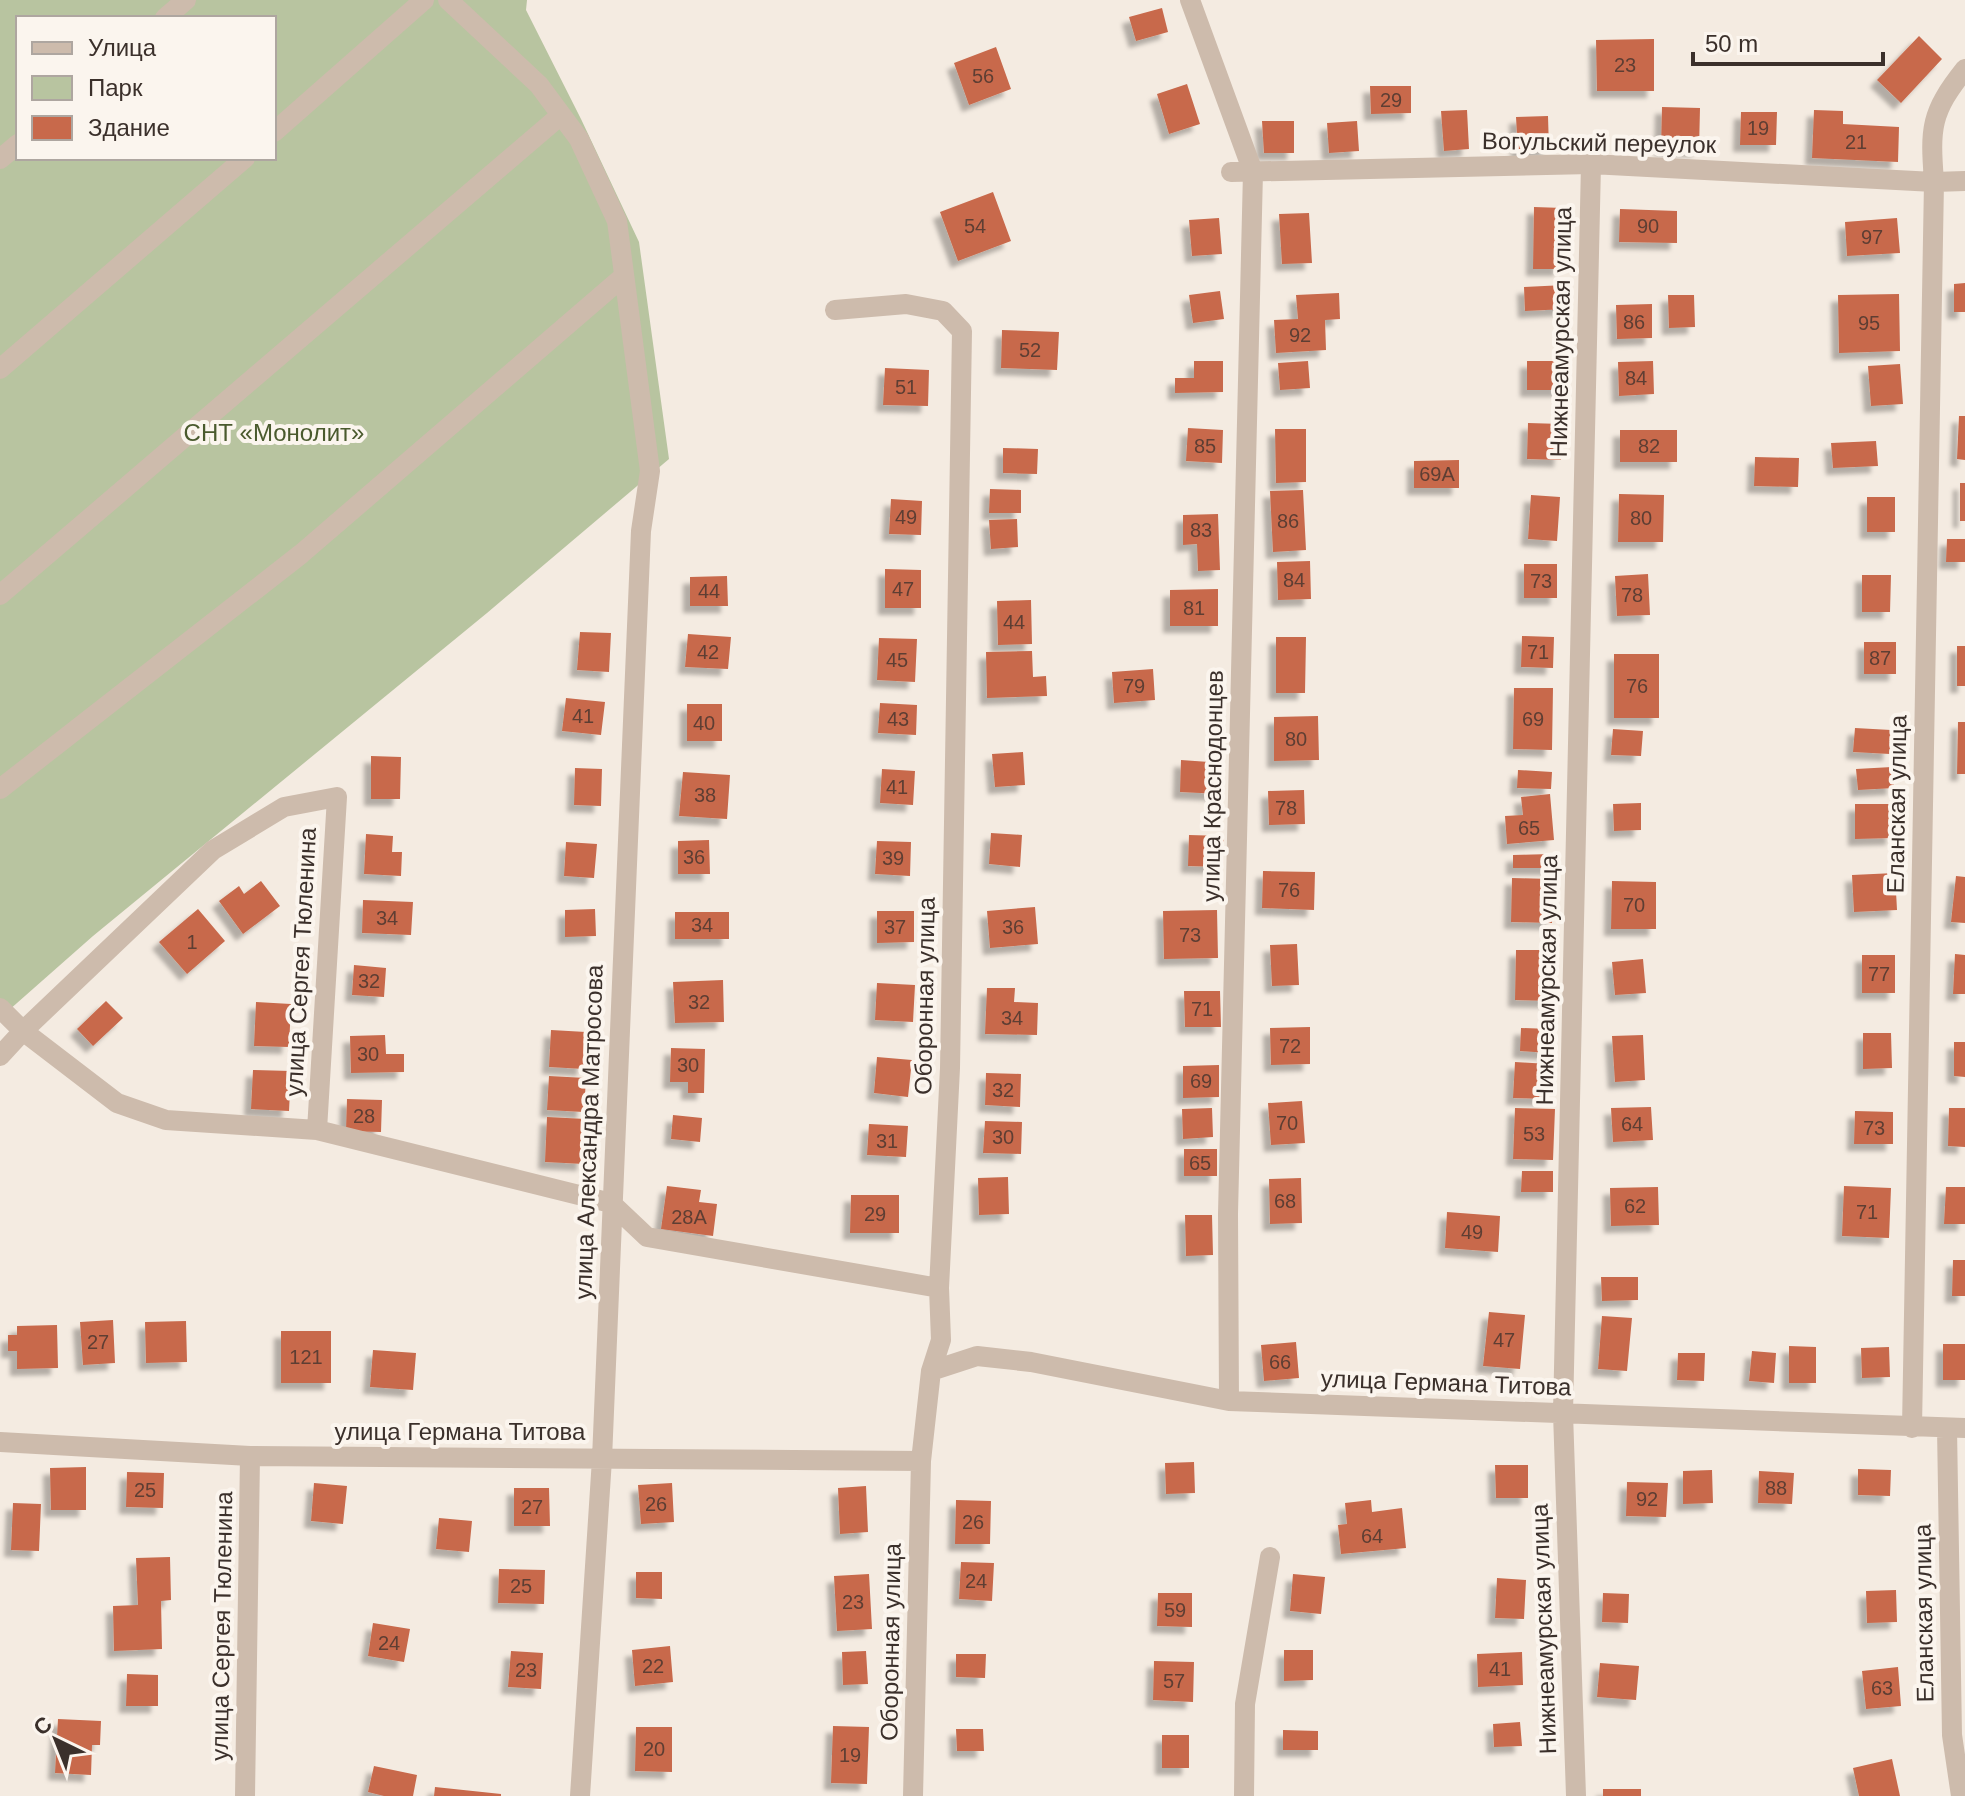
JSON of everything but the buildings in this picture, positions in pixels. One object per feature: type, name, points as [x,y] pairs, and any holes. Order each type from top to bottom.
[{"type":"street","points":[[167,16],[186,0]]},
{"type":"street","points":[[276,130],[424,0]]},
{"type":"street","name":"улица Александра Матросова","points":[[448,0],[539,85],[579,139],[617,221],[650,471],[641,531],[602,1459],[580,1796]]},
{"type":"street","points":[[1190,0],[1253,172]]},
{"type":"street","name":"Еланская улица","points":[[1912,1428],[1934,182],[1931,136],[1943,97],[1965,69]]},
{"type":"street","points":[[0,595],[561,115]]},
{"type":"street","points":[[0,159],[16,146]]},
{"type":"street","points":[[0,369],[243,160]]},
{"type":"street","name":"Вогульский переулок","points":[[1231,172],[1591,164],[1934,182],[1965,181]]},
{"type":"street","name":"Нижнеамурская улица","points":[[1576,1796],[1563,1413],[1591,164]]},
{"type":"street","name":"улица Краснодонцев","points":[[1229,1401],[1228,1214],[1253,172]]},
{"type":"street","points":[[0,789],[301,554],[624,276]]},
{"type":"street","name":"Оборонная улица","points":[[835,310],[906,304],[943,311],[962,331],[950,1068],[939,1288],[941,1340],[931,1371],[921,1461],[913,1796]]},
{"type":"street","name":"улица Сергея Тюленина","points":[[23,1031],[213,850],[284,807],[337,797],[317,1130]]},
{"type":"street","points":[[0,1008],[23,1031],[117,1103],[166,1120],[317,1130],[611,1203],[647,1237],[939,1288]]},
{"type":"street","points":[[0,1056],[23,1031]]},
{"type":"street","name":"улица Германа Титова","points":[[931,1371],[977,1356],[1031,1362],[1229,1401],[1956,1428]]},
{"type":"street","name":"Еланская улица","points":[[1956,1428],[1952,1735],[1961,1796]]},
{"type":"street","name":"улица Германа Титова","points":[[0,1442],[250,1456],[921,1461]]},
{"type":"street","name":"улица Сергея Тюленина","points":[[245,1796],[250,1456]]},
{"type":"street","points":[[1244,1796],[1245,1704],[1270,1557]]},
{"type":"green space","name":"СНТ «Монолит»","points":[[0,0],[527,0],[526,10],[639,242],[669,459],[487,613],[93,936],[0,1018]]}]
